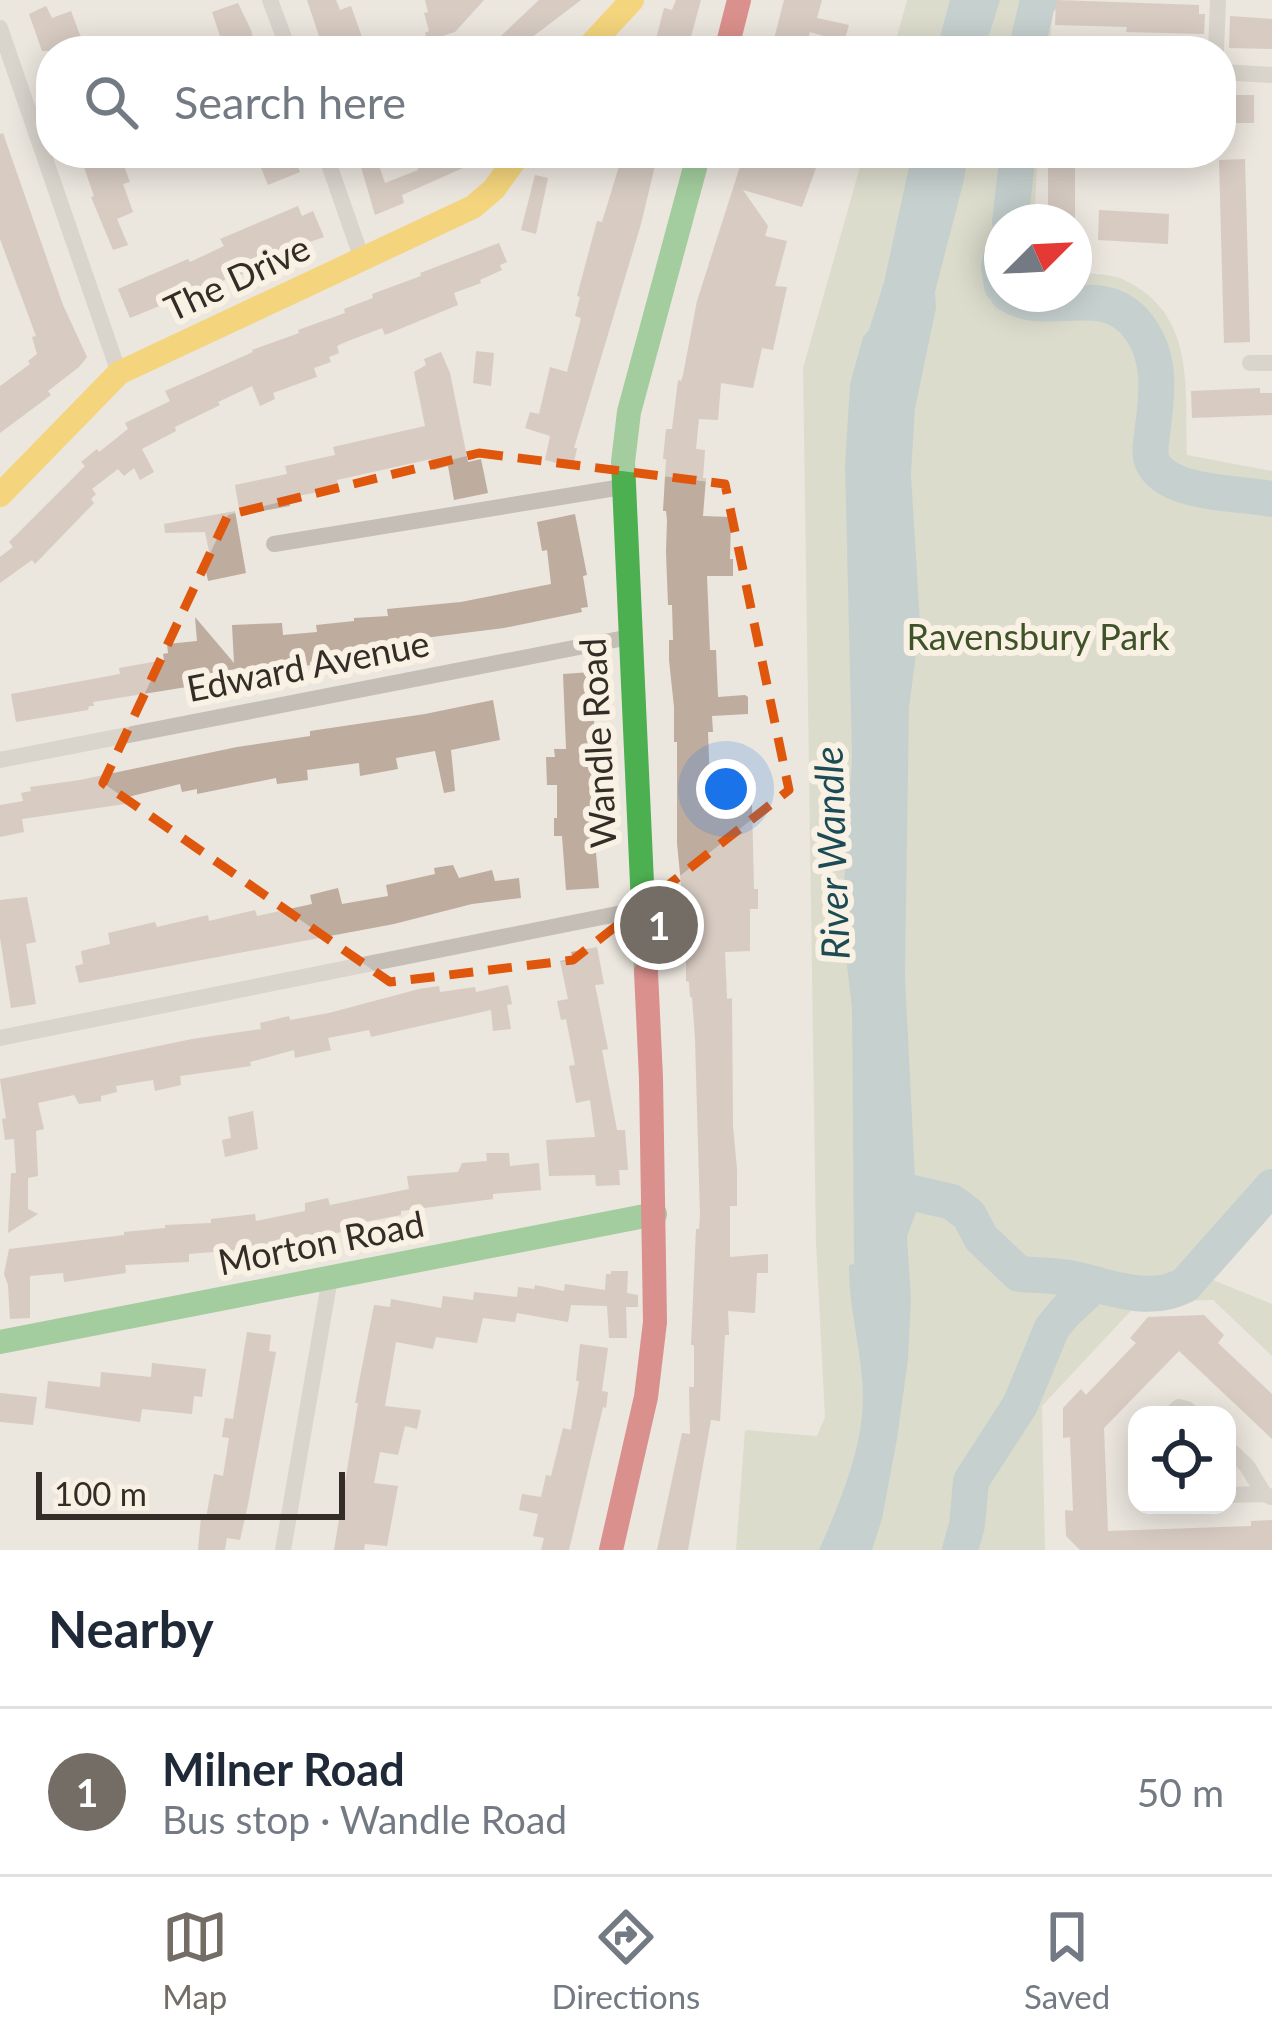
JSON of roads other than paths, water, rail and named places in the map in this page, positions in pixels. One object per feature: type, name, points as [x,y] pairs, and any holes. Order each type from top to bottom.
[{"type":"street","points":[[270,0],[283,36]]},
{"type":"street","points":[[599,36],[632,0]]},
{"type":"street","points":[[730,36],[740,0]]},
{"type":"street","points":[[1217,36],[1218,0]]},
{"type":"street","points":[[0,28],[36,132]]},
{"type":"street","points":[[1236,73],[1272,75]]},
{"type":"street","points":[[48,168],[119,373]]},
{"type":"street","points":[[330,168],[362,259]]},
{"type":"street","name":"The Drive","points":[[0,495],[119,373],[444,222],[488,198],[509,168]]},
{"type":"street","name":"Wandle Road","points":[[610,1550],[652,1365],[655,1322],[655,1214],[622,487],[626,423],[695,168]]},
{"type":"street","points":[[1250,363],[1272,363]]},
{"type":"street","points":[[274,544],[622,487]]},
{"type":"street","name":"Edward Avenue","points":[[0,760],[630,637]]},
{"type":"street","points":[[0,1038],[642,909]]},
{"type":"street","name":"Morton Road","points":[[0,1342],[655,1214]]},
{"type":"street","points":[[283,1550],[330,1278]]},
{"type":"street","points":[[1236,1456],[1268,1496]]},
{"type":"street","points":[[1236,1496],[1268,1496]]},
{"type":"water","points":[[950,0],[1000,0],[989,36],[940,36]]},
{"type":"water","points":[[909,168],[966,168],[935,292],[936,308],[915,409],[911,473],[920,624],[909,708],[905,976],[920,1201],[907,1237],[908,1360],[882,1519],[872,1550],[819,1550],[851,1467],[863,1396],[849,1284],[849,1265],[854,1264],[852,1009],[844,882],[852,757],[845,465],[850,384],[884,282]]},
{"type":"waterway","points":[[1030,36],[1040,0]]},
{"type":"waterway","points":[[1012,204],[1016,168]]},
{"type":"waterway","points":[[1092,303],[1124,312],[1146,338],[1155,364],[1150,451],[1157,469],[1191,487],[1272,499]]},
{"type":"waterway","points":[[892,1188],[952,1202],[1019,1274],[1069,1278],[1142,1294],[1185,1285],[1272,1187]]},
{"type":"waterway","points":[[960,1550],[971,1481],[1020,1405],[1052,1328],[1095,1284]]},
{"type":"place","name":"Milner Road","points":[[659,925]]},
{"type":"park label","name":"Ravensbury Park","points":[[1038,637]]},
{"type":"water label","name":"River Wandle","points":[[832,853]]}]
